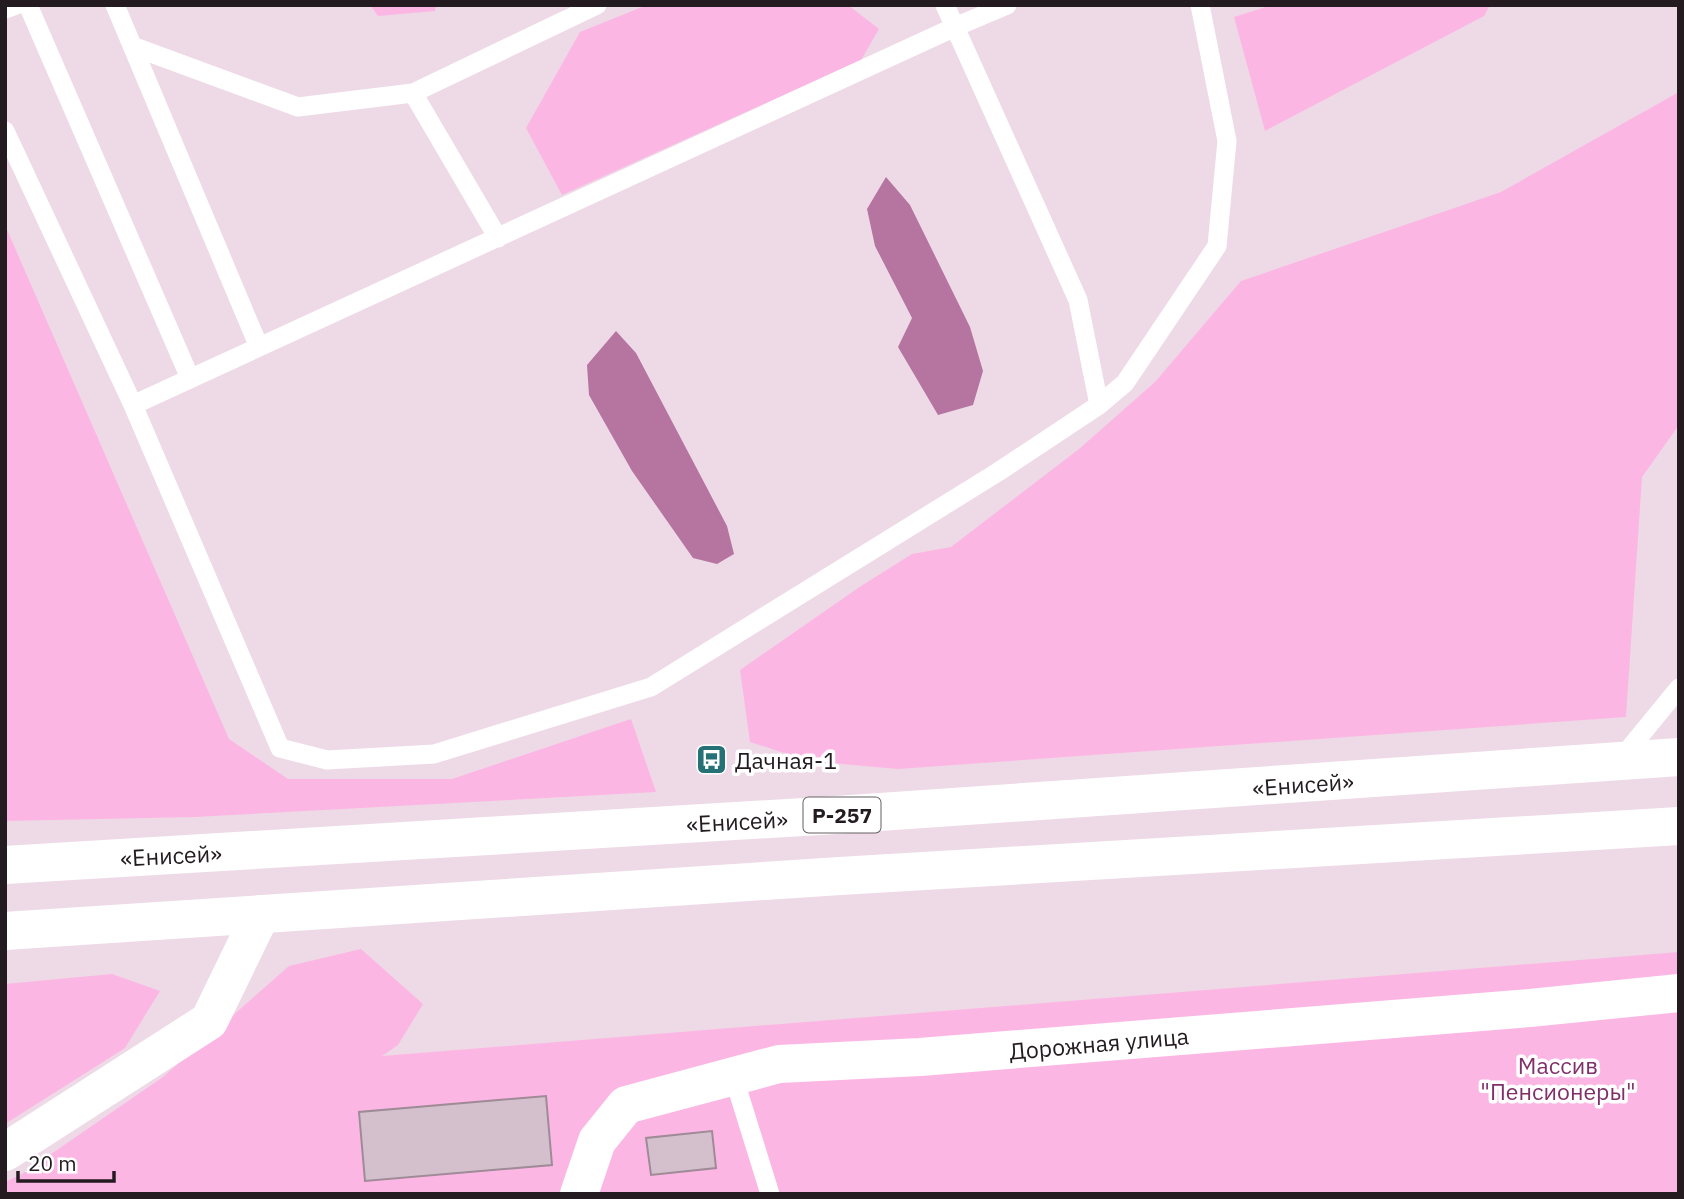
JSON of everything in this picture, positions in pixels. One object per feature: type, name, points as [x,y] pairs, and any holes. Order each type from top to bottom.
[{"type":"main road","name":"«Енисей»","points":[[5,865],[850,814],[1679,757]]},
{"type":"main road","points":[[5,932],[868,874],[1679,826]]},
{"type":"main road","points":[[5,1152],[209,1021],[261,914]]},
{"type":"main road","name":"Дорожная улица","points":[[579,1194],[597,1141],[626,1105],[779,1064],[948,1055],[1530,1008],[1679,993]]},
{"type":"lane","points":[[5,9],[16,5]]},
{"type":"lane","points":[[28,5],[190,378]]},
{"type":"lane","points":[[115,5],[259,347]]},
{"type":"lane","points":[[132,46],[298,107],[413,93],[597,5]]},
{"type":"lane","points":[[945,5],[1077,300],[1099,405]]},
{"type":"lane","points":[[133,405],[1007,5]]},
{"type":"lane","points":[[5,131],[133,405],[280,748],[327,760],[434,754],[651,687],[998,472],[1099,405],[1125,383],[1217,246],[1227,141],[1199,5]]},
{"type":"lane","points":[[413,93],[498,238]]},
{"type":"lane","points":[[1620,760],[1679,688]]},
{"type":"lane","points":[[733,1075],[770,1194]]},
{"type":"green space","points":[[370,5],[436,5],[435,11],[378,16]]},
{"type":"green space","points":[[647,5],[848,5],[879,29],[861,60],[562,195],[526,128],[580,32]]},
{"type":"green space","points":[[1272,5],[1490,5],[1484,16],[1265,131],[1234,17]]},
{"type":"green space","points":[[1679,92],[1679,425],[1642,477],[1626,717],[898,769],[809,761],[750,742],[740,670],[912,554],[951,547],[1079,449],[1155,382],[1241,281],[1501,192]]},
{"type":"green space","points":[[5,225],[229,739],[288,779],[452,779],[631,719],[656,792],[195,817],[5,821]]},
{"type":"green space","name":"Массив \"Пенсионеры\"","points":[[361,949],[423,1004],[398,1045],[382,1056],[1679,952],[1679,1194],[5,1194],[5,1182],[22,1174],[163,1077],[289,966]]},
{"type":"green space","points":[[112,974],[160,991],[125,1048],[5,1124],[5,984]]},
{"type":"shaded area","points":[[886,177],[910,205],[970,327],[983,371],[973,405],[938,415],[898,347],[912,318],[875,246],[867,209]]},
{"type":"shaded area","points":[[616,331],[636,353],[727,526],[734,554],[717,564],[693,558],[632,471],[589,395],[587,365]]},
{"type":"building","points":[[546,1096],[552,1165],[365,1181],[359,1112]]},
{"type":"building","points":[[712,1131],[716,1168],[651,1175],[646,1138]]},
{"type":"place","name":"Дачная-1","points":[[712,760]]}]
